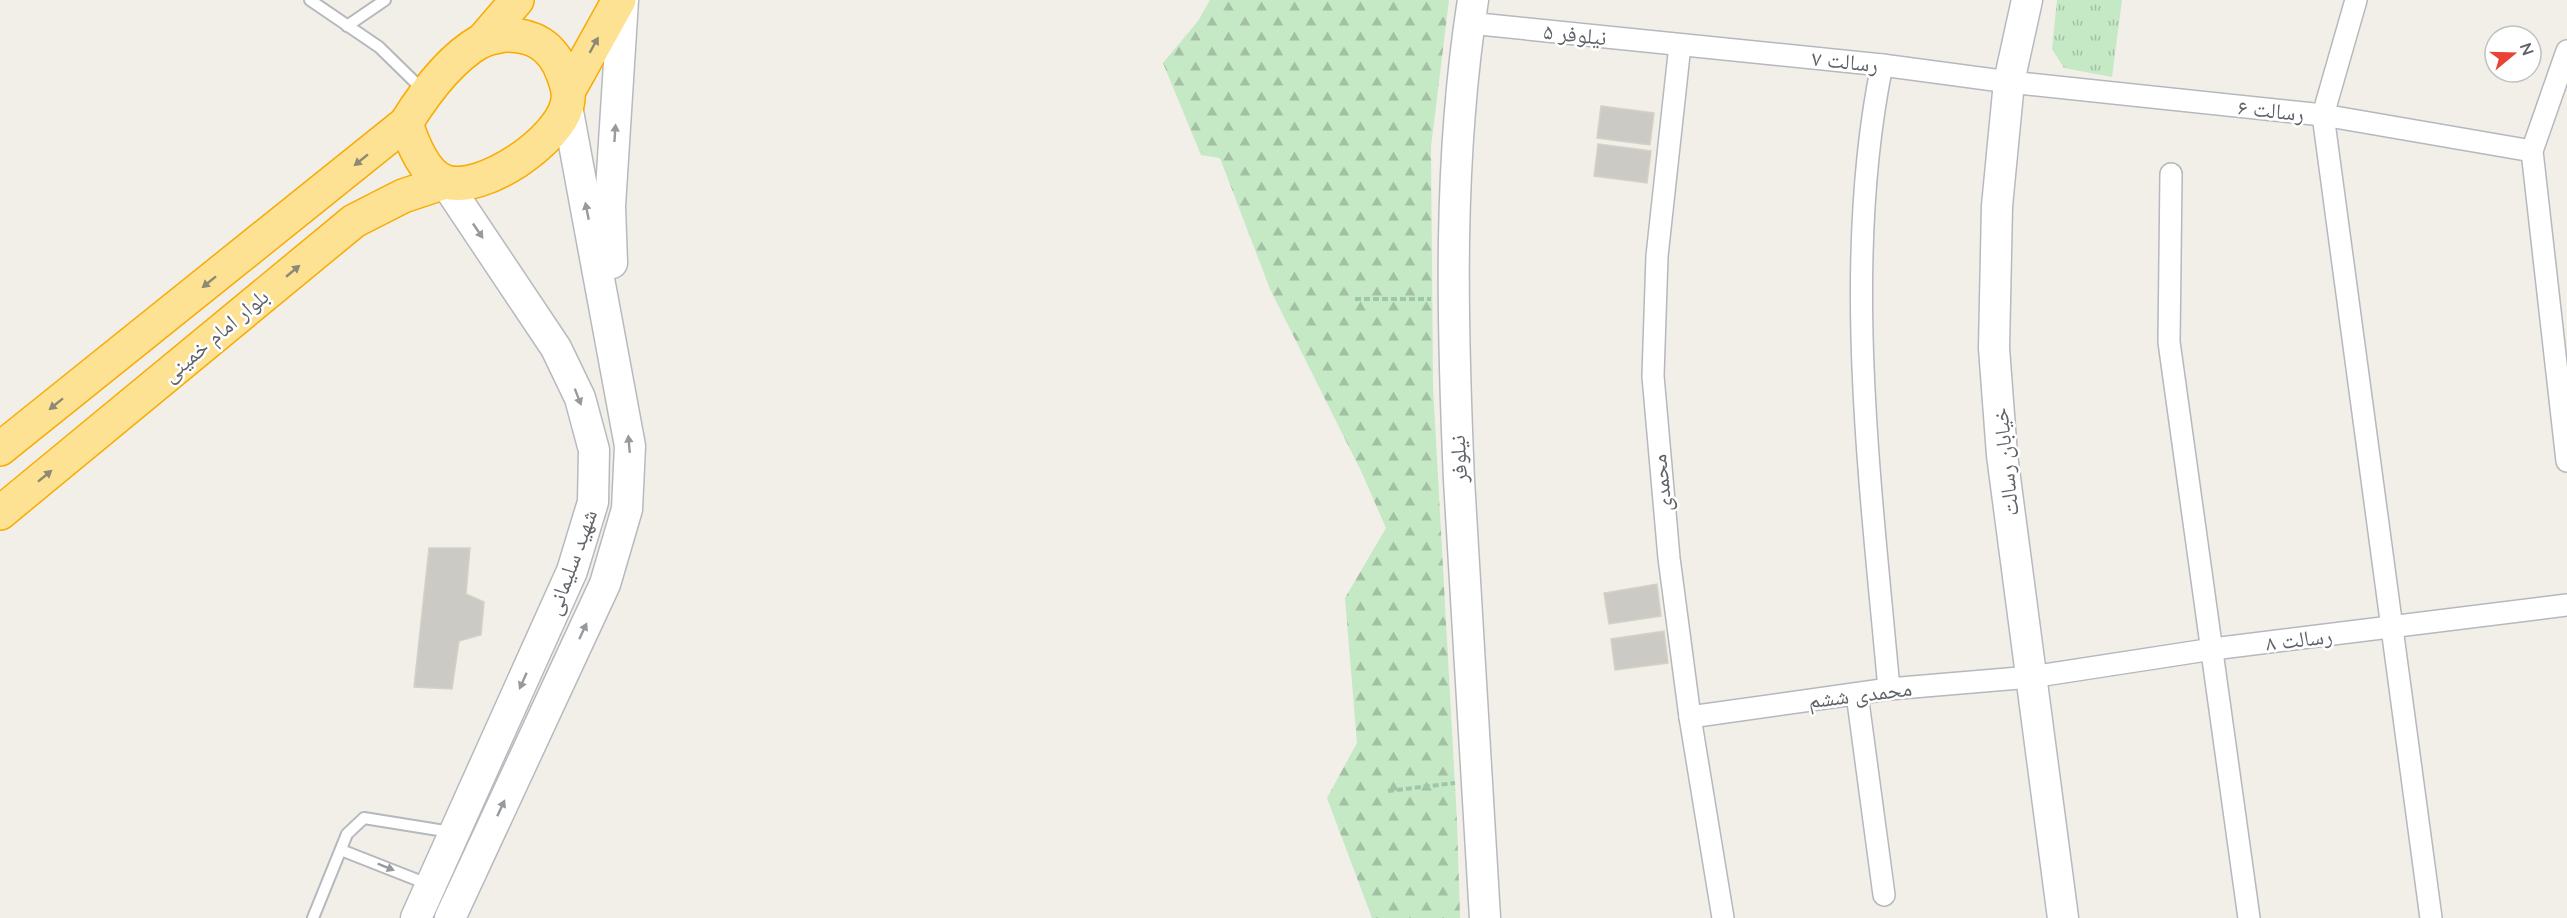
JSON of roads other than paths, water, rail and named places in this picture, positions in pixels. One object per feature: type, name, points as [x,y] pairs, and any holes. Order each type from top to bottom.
[{"type":"highway","points":[[517,0],[482,40],[426,93],[406,123],[418,153],[427,166],[446,182],[472,182],[498,172],[544,139],[558,124],[568,98],[621,0]]},
{"type":"highway","points":[[482,40],[520,34],[545,44],[559,61],[568,98]]},
{"type":"highway","name":"بلوار امام خمینی","points":[[0,449],[406,123]]},
{"type":"highway","name":"بلوار امام خمینی","points":[[0,513],[354,221],[403,196],[446,182]]},
{"type":"main road","points":[[616,359],[610,206],[621,0]]},
{"type":"main road","name":"خیابان رسالت","points":[[2025,2],[2009,82],[1997,206],[1994,348],[2002,455],[2063,918]]},
{"type":"main road","name":"نیلوفر","points":[[1471,11],[1458,136],[1453,300],[1468,672],[1478,780],[1485,918]]},
{"type":"main road","points":[[430,885],[455,907],[605,584],[627,509],[630,446],[568,98]]},
{"type":"main road","name":"شهید سلیمانی","points":[[416,918],[572,571],[593,502],[594,450],[579,398],[556,348],[446,182]]},
{"type":"main road","points":[[454,832],[484,844]]},
{"type":"street","points":[[2356,0],[2323,116],[2431,918]]},
{"type":"street","name":"نیلوفر ۵","points":[[1471,11],[1680,45]]},
{"type":"street","name":"رسالت ۷","points":[[1680,45],[1882,65],[2009,82]]},
{"type":"street","name":"محمدی","points":[[1680,45],[1657,256],[1653,376],[1669,558],[1690,717],[1723,918]]},
{"type":"street","points":[[2567,51],[2532,151],[2559,317],[2567,461]]},
{"type":"street","points":[[1882,65],[1870,121],[1862,253],[1867,439],[1889,689]]},
{"type":"street","name":"رسالت ۶","points":[[2009,82],[2323,116],[2532,151]]},
{"type":"street","points":[[2171,174],[2169,342],[2249,918]]},
{"type":"street","name":"۸ رسالت","points":[[2031,677],[2213,650],[2567,605]]},
{"type":"street","name":"محمدی ششم","points":[[1690,717],[1889,689],[2031,677]]},
{"type":"street","points":[[1857,694],[1884,896]]},
{"type":"lane","points":[[310,0],[378,47],[426,93]]},
{"type":"lane","points":[[347,26],[385,0]]},
{"type":"lane","points":[[313,918],[347,834],[364,818],[454,832]]},
{"type":"lane","points":[[341,850],[430,885]]}]
